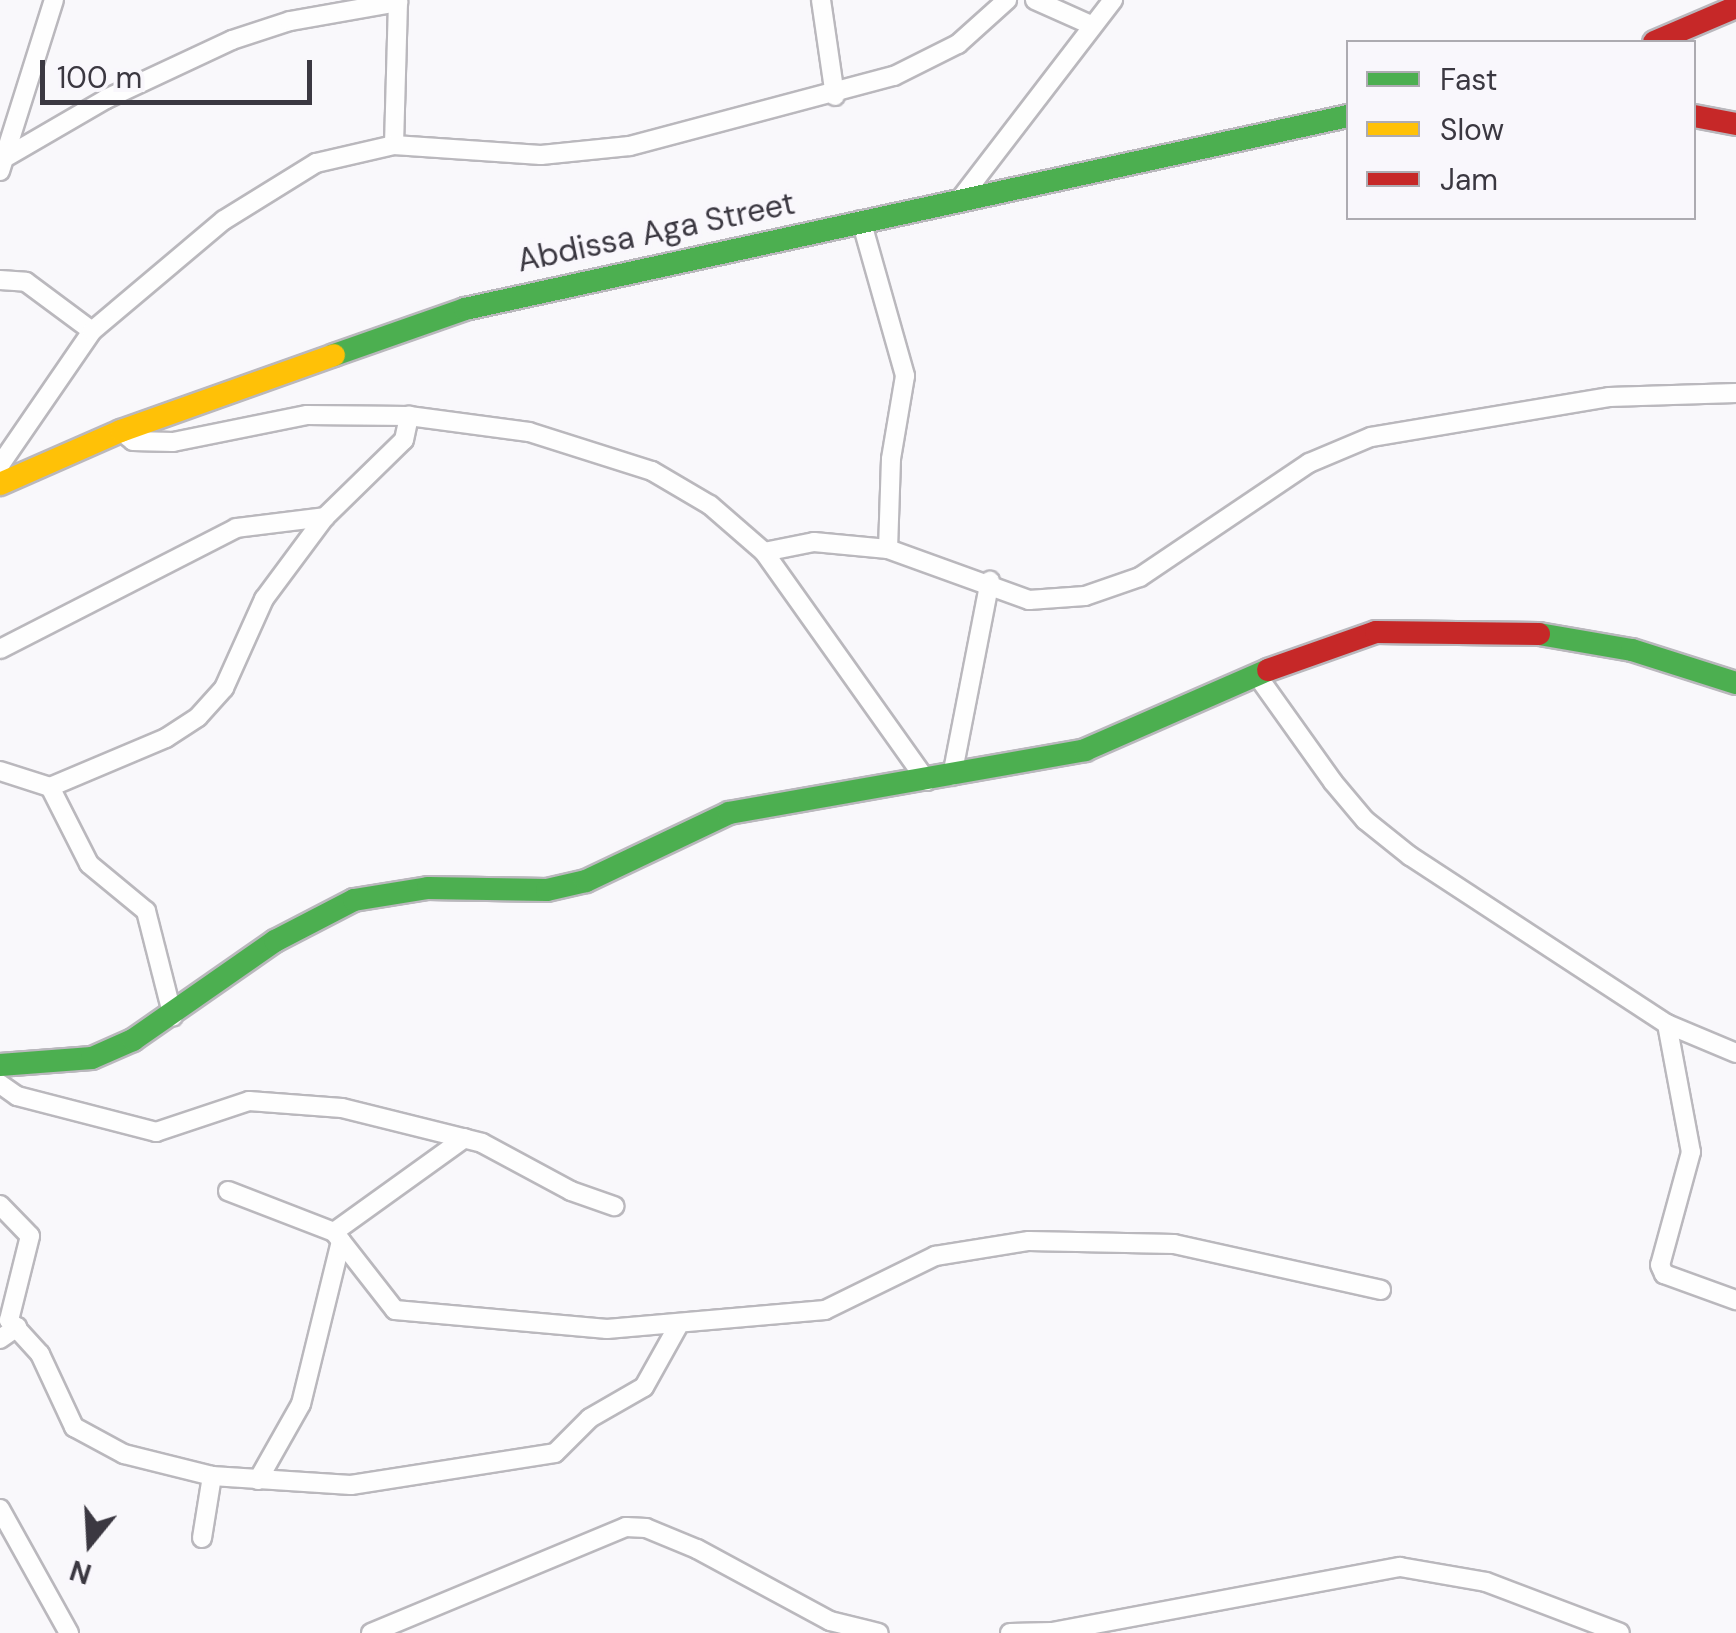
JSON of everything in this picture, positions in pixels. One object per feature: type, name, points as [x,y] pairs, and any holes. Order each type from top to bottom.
[{"type":"main road","points":[[1659,40],[1736,7]]},
{"type":"main road","name":"Abdissa Aga Street","points":[[0,484],[121,432],[464,309],[1346,116]]},
{"type":"main road","points":[[1696,116],[1736,124]]},
{"type":"main road","points":[[0,1066],[92,1058],[173,1017],[274,942],[354,900],[428,888],[547,890],[634,862],[671,836],[730,812],[926,781],[1085,750],[1256,674],[1376,632],[1476,628],[1632,650],[1736,683]]},
{"type":"street","points":[[4,164],[54,0]]},
{"type":"street","points":[[821,0],[835,96]]},
{"type":"street","points":[[0,465],[92,332],[248,202],[335,155],[394,145],[514,154],[592,151],[835,96],[940,56],[1006,0]]},
{"type":"street","points":[[1035,0],[1091,25]]},
{"type":"street","points":[[962,198],[1113,0]]},
{"type":"street","points":[[1731,0],[1736,7]]},
{"type":"street","points":[[4,164],[106,99],[232,40],[290,21],[398,1],[394,145]]},
{"type":"street","points":[[861,220],[905,376],[891,460],[888,549]]},
{"type":"street","points":[[0,280],[26,282],[92,332]]},
{"type":"street","points":[[764,552],[814,542],[888,549],[990,580],[1029,600],[1110,590],[1309,463],[1393,431],[1609,397],[1736,394]]},
{"type":"street","points":[[121,432],[133,441],[173,442],[307,414],[409,416],[529,432],[627,460],[692,492],[764,552],[926,781]]},
{"type":"street","points":[[0,771],[50,787],[166,738],[198,717],[224,688],[264,599],[325,517],[404,440],[409,416]]},
{"type":"street","points":[[0,650],[236,528],[325,517]]},
{"type":"street","points":[[952,776],[990,580]]},
{"type":"street","points":[[1256,674],[1365,820],[1667,1024],[1736,1053]]},
{"type":"street","points":[[50,787],[90,864],[146,910],[173,1017]]},
{"type":"street","points":[[1667,1024],[1691,1152],[1660,1265],[1664,1274],[1736,1300]]},
{"type":"street","points":[[0,1084],[8,1099],[156,1132],[272,1100],[375,1115],[465,1138],[614,1206]]},
{"type":"street","points":[[258,1480],[301,1404],[337,1236],[465,1138]]},
{"type":"street","points":[[228,1192],[337,1236],[383,1300],[407,1314],[607,1330],[676,1328],[825,1310],[935,1256],[1029,1241],[1174,1244],[1381,1290]]},
{"type":"street","points":[[0,1205],[30,1236],[8,1309],[16,1327],[40,1354],[74,1427],[124,1454],[212,1476],[351,1485],[540,1459],[644,1387],[676,1328]]},
{"type":"street","points":[[0,1339],[16,1327]]},
{"type":"street","points":[[202,1538],[212,1476]]},
{"type":"street","points":[[0,1509],[70,1633]]},
{"type":"street","points":[[371,1633],[401,1627],[626,1527],[646,1528],[697,1549],[830,1621],[879,1633]]},
{"type":"street","points":[[1010,1633],[1052,1632],[1400,1567],[1486,1582],[1620,1633]]},
{"type":"traffic: fast","points":[[334,355],[465,309],[1346,116]]},
{"type":"traffic: fast","points":[[1539,634],[1632,650],[1736,683]]},
{"type":"traffic: fast","points":[[0,1065],[92,1058],[133,1040],[275,941],[354,900],[428,888],[547,890],[586,881],[729,813],[1085,750],[1268,670]]},
{"type":"traffic: slow","points":[[0,484],[121,431],[334,355]]},
{"type":"traffic: jam","points":[[1659,40],[1736,7]]},
{"type":"traffic: jam","points":[[1696,116],[1736,124]]},
{"type":"traffic: jam","points":[[1268,670],[1376,632],[1539,634]]}]
